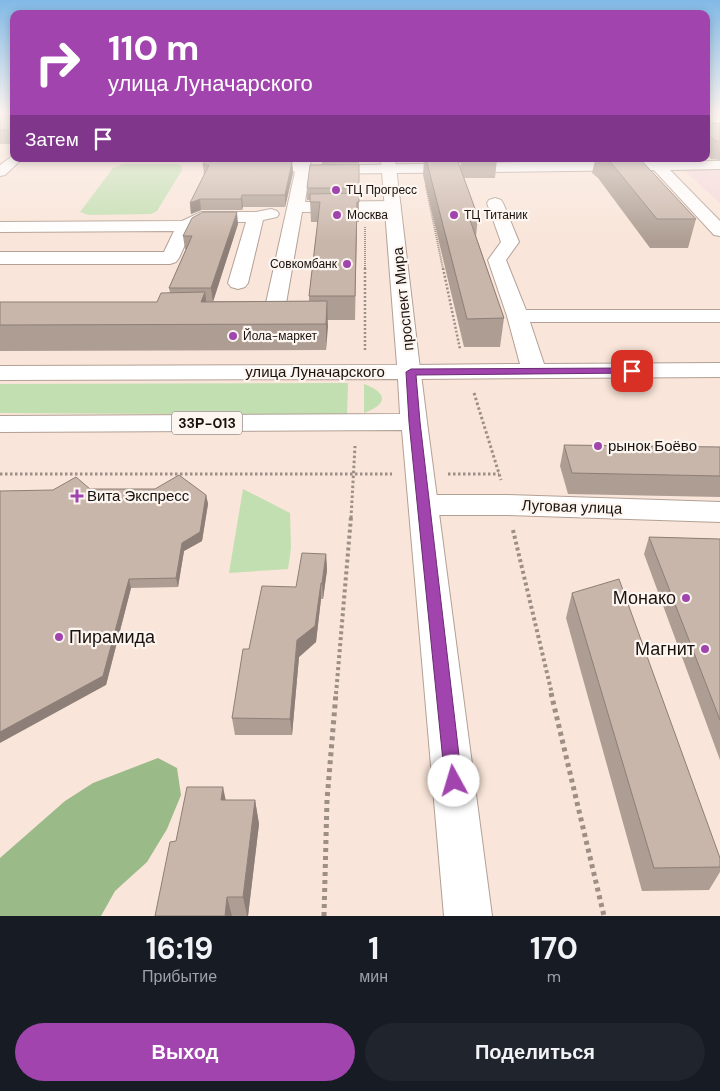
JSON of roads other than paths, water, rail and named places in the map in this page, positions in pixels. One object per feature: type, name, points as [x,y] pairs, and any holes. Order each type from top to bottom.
[{"type":"main road","points":[[0,172],[12,162]]},
{"type":"main road","points":[[280,162],[302,164],[389,163],[422,167],[533,163],[720,165]]},
{"type":"main road","name":"проспект Мира","points":[[389,163],[411,372],[414,422],[468,916]]},
{"type":"main road","points":[[652,163],[720,232]]},
{"type":"main road","points":[[226,310],[275,310],[302,164]]},
{"type":"main road","points":[[495,203],[510,242],[497,260],[518,316],[534,371]]},
{"type":"main road","points":[[0,227],[185,226],[201,217],[256,217],[295,209],[394,206]]},
{"type":"main road","points":[[238,284],[256,217]]},
{"type":"main road","points":[[0,258],[170,258],[185,226]]},
{"type":"main road","points":[[518,316],[720,316]]},
{"type":"main road","name":"улица Луначарского","points":[[0,373],[720,370]]},
{"type":"main road","name":"33Р-013","points":[[0,424],[414,422]]},
{"type":"main road","name":"Луговая улица","points":[[422,490],[507,505],[720,512]]},
{"type":"place","name":"ТЦ Прогресс","points":[[336,190]]},
{"type":"place","name":"Москва","points":[[337,215]]},
{"type":"place","name":"ТЦ Титаник","points":[[454,215]]},
{"type":"place","name":"Совкомбанк","points":[[347,264]]},
{"type":"place","name":"Йола-маркет","points":[[233,336]]},
{"type":"place","name":"рынок Боёво","points":[[598,446]]},
{"type":"place","name":"Вита Экспресс","points":[[77,496]]},
{"type":"place","name":"Монако","points":[[686,598]]},
{"type":"place","name":"Пирамида","points":[[59,637]]},
{"type":"place","name":"Магнит","points":[[705,649]]}]
